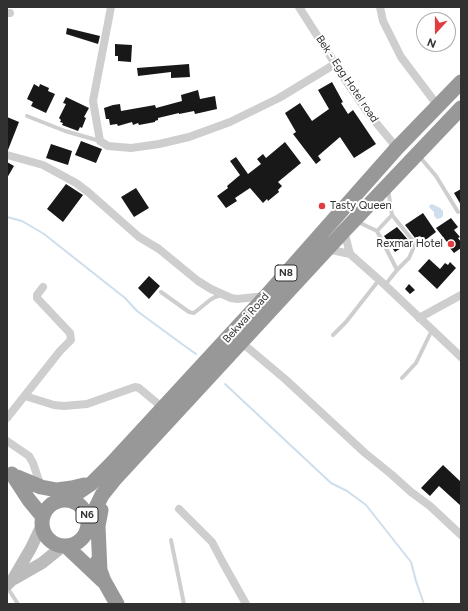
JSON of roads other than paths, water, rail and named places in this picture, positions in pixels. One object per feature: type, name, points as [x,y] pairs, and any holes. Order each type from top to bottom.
[{"type":"highway","name":"Bekwai Road","points":[[92,482],[111,464],[266,296],[397,148],[438,106],[458,91]]},
{"type":"highway","name":"Bekwai Road","points":[[114,480],[327,249],[418,155],[461,108]]},
{"type":"highway","points":[[12,473],[41,487],[57,490],[72,488],[92,482]]},
{"type":"highway","name":"N6","points":[[12,473],[32,487],[80,505],[87,517],[95,556],[114,603]]},
{"type":"highway","name":"N6","points":[[12,473],[42,521],[43,531],[51,542],[64,546],[102,576]]},
{"type":"highway","name":"N8","points":[[88,525],[102,495],[114,480]]},
{"type":"highway","points":[[102,576],[98,522],[100,511],[114,480]]},
{"type":"highway","name":"N8","points":[[65,500],[92,482]]},
{"type":"highway","name":"N6","points":[[42,521],[47,508],[54,503],[65,500]]},
{"type":"highway","name":"N6","points":[[64,546],[74,545],[80,540],[86,534],[88,525]]},
{"type":"main road","points":[[9,584],[31,548],[42,521]]},
{"type":"main road","points":[[9,584],[42,563],[64,546]]},
{"type":"street","points":[[111,7],[93,101],[100,142],[108,146],[131,148],[160,144],[189,137],[230,122],[279,98],[335,64]]},
{"type":"street","name":"Bek - Egg Hotel road","points":[[299,7],[368,113],[397,148]]},
{"type":"street","points":[[380,7],[383,21],[401,57],[438,106]]},
{"type":"street","points":[[7,155],[43,165],[76,183],[139,237],[159,249],[198,281],[223,295],[237,299],[266,296]]},
{"type":"street","points":[[349,226],[350,254]]},
{"type":"street","points":[[327,249],[350,254],[382,282],[461,357]]},
{"type":"street","points":[[7,418],[60,351],[71,340],[70,333],[37,298],[37,295],[43,286]]},
{"type":"street","points":[[419,318],[461,295]]},
{"type":"street","points":[[241,342],[284,379],[368,457],[430,506],[461,535]]},
{"type":"street","points":[[25,396],[54,405],[64,406],[87,404],[135,387],[139,388],[163,408]]},
{"type":"street","points":[[7,440],[29,456],[33,463],[41,487]]},
{"type":"street","points":[[179,509],[212,542],[246,604]]},
{"type":"lane","points":[[27,116],[65,131],[100,142]]},
{"type":"lane","points":[[418,155],[436,176],[458,212]]},
{"type":"lane","points":[[333,335],[382,282],[409,258],[414,249],[414,242],[392,215],[388,185]]},
{"type":"lane","points":[[377,231],[392,215]]},
{"type":"lane","points":[[349,226],[377,231]]},
{"type":"lane","points":[[377,231],[397,270]]},
{"type":"lane","points":[[161,292],[189,312],[194,313],[210,300],[223,295]]},
{"type":"lane","points":[[402,378],[416,363],[432,330]]},
{"type":"lane","points":[[171,540],[182,603]]},
{"type":"lane","points":[[9,584],[18,604]]},
{"type":"water","points":[[432,204],[443,211],[443,216],[441,218],[437,219],[434,216],[434,212],[429,207]]},
{"type":"waterway","points":[[7,217],[22,221],[44,234],[125,298],[137,311],[196,354]]},
{"type":"waterway","points":[[225,384],[331,483],[347,491],[366,505],[411,562],[424,604]]},
{"type":"place","name":"Tasty Queen","points":[[322,206]]},
{"type":"place","name":"Rexmar Hotel","points":[[451,244]]}]
